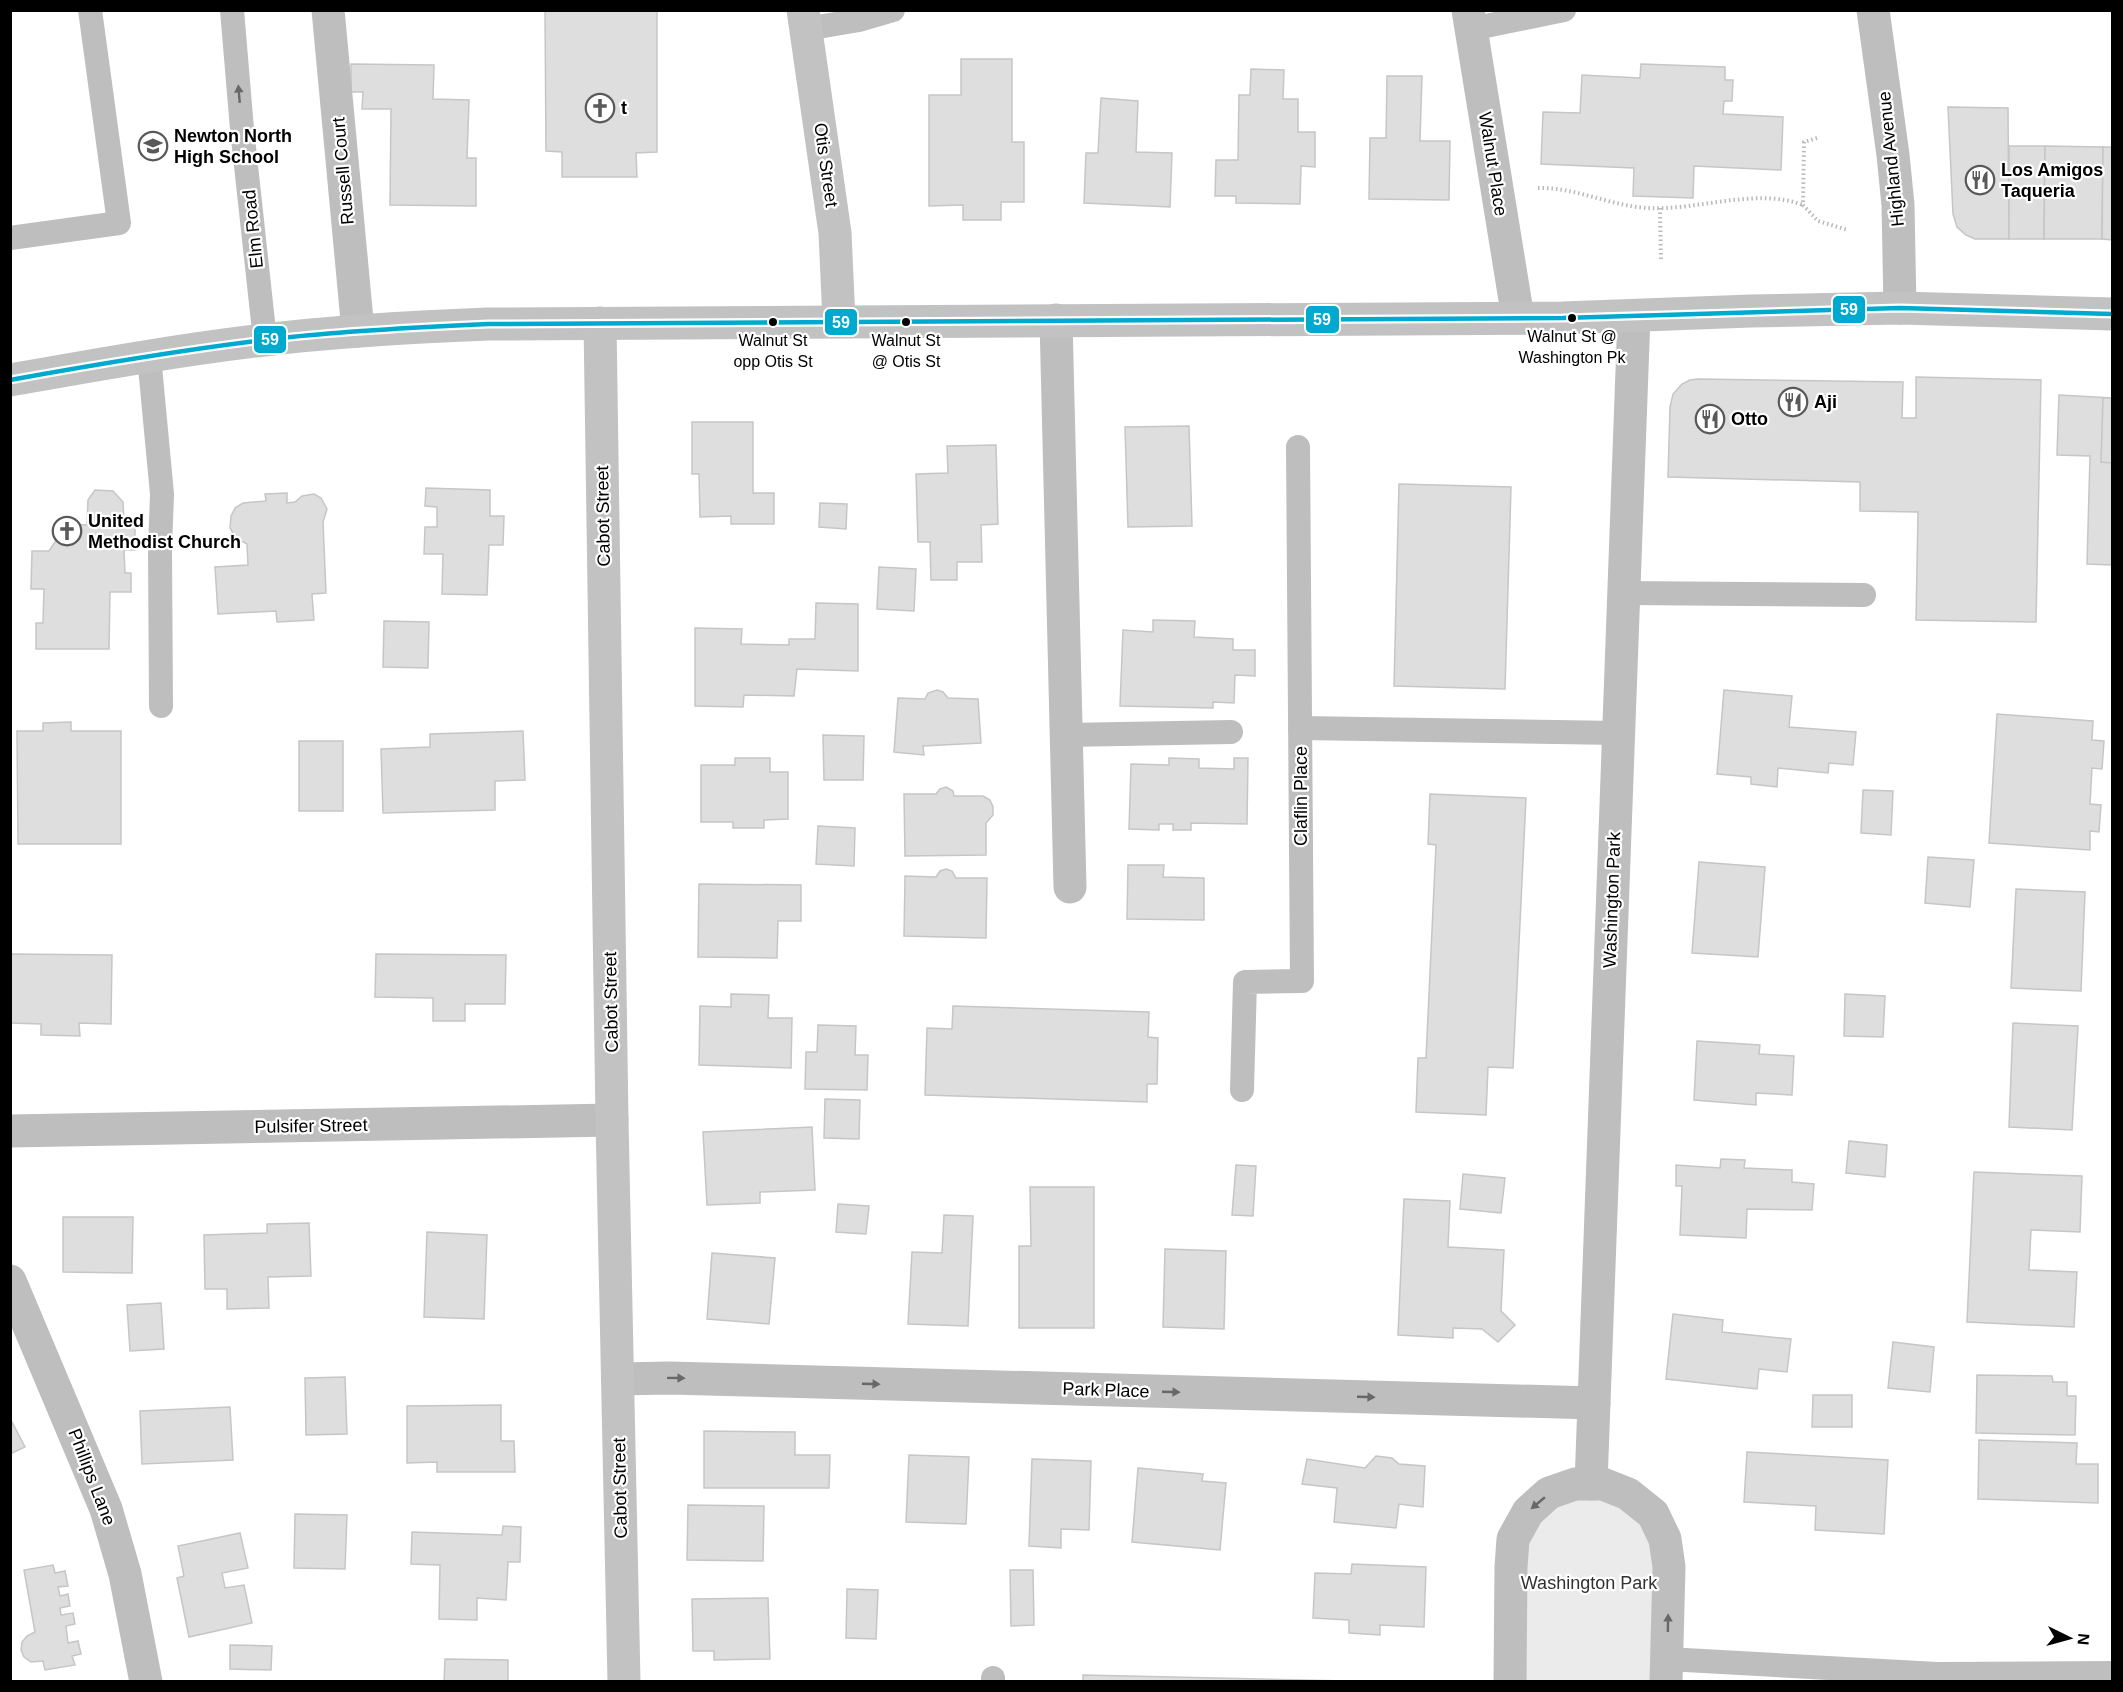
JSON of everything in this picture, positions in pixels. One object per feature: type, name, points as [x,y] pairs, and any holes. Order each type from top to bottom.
[{"type":"main road","name":"Otis Street","points":[[804,20],[836,233],[839,321]]},
{"type":"main road","points":[[10,380],[149,356],[266,340],[358,331],[488,324],[1518,318],[1900,308],[2112,314]]},
{"type":"main road","name":"Cabot Street","points":[[600,323],[612,1120],[624,1682]]},
{"type":"street","name":"Russell Court","points":[[328,10],[358,331]]},
{"type":"street","name":"Highland Avenue","points":[[1874,10],[1898,205],[1900,308]]},
{"type":"street","name":"Walnut Place","points":[[1470,20],[1518,318]]},
{"type":"street","name":"Washington Park","points":[[1591,1484],[1634,316]]},
{"type":"street","points":[[1056,320],[1070,887]]},
{"type":"street","name":"Pulsifer Street","points":[[10,1131],[612,1120]]},
{"type":"street","name":"Phillips Lane","points":[[10,1281],[106,1509],[125,1574],[147,1682]]},
{"type":"street","name":"Park Place","points":[[618,1379],[669,1378],[1594,1403]]},
{"type":"street","points":[[1510,1682],[1513,1539],[1527,1512],[1549,1493],[1575,1484],[1603,1484],[1628,1494],[1653,1514],[1665,1539],[1669,1567],[1667,1670]]},
{"type":"lane","points":[[10,238],[119,223],[90,10]]},
{"type":"lane","name":"Elm Road","points":[[232,10],[242,129],[266,340]]},
{"type":"lane","points":[[804,20],[859,20],[893,10]]},
{"type":"lane","points":[[1470,20],[1564,10]]},
{"type":"lane","points":[[149,356],[162,494],[161,706]]},
{"type":"lane","name":"Claflin Place","points":[[1242,1090],[1245,982],[1302,981],[1298,447]]},
{"type":"lane","points":[[1625,593],[1864,595]]},
{"type":"lane","points":[[1300,728],[1618,734]]},
{"type":"lane","points":[[1066,735],[1231,732]]},
{"type":"lane","points":[[1667,1670],[2072,1678],[2112,1673]]},
{"type":"path","points":[[1803,205],[1804,142],[1817,138]]},
{"type":"path","points":[[1532,189],[1572,192],[1646,208],[1767,198],[1791,200],[1803,205],[1818,221],[1848,230]]},
{"type":"path","points":[[1660,208],[1661,262]]},
{"type":"green space","name":"Washington Park","points":[[1575,1484],[1653,1514],[1666,1681],[1510,1682],[1513,1539]]},
{"type":"building","points":[[545,10],[657,10],[657,152],[636,153],[637,177],[562,177],[562,152],[546,151]]},
{"type":"building","points":[[961,59],[1012,59],[1012,142],[1024,142],[1024,202],[1001,202],[1001,220],[963,220],[963,205],[929,206],[929,95],[961,95]]},
{"type":"building","points":[[351,64],[434,65],[433,99],[469,100],[467,158],[476,158],[476,206],[390,205],[391,109],[362,109],[363,92],[351,92]]},
{"type":"building","points":[[1641,64],[1725,67],[1725,80],[1733,80],[1732,101],[1724,101],[1723,114],[1783,117],[1781,170],[1694,166],[1693,198],[1633,196],[1634,168],[1541,164],[1543,112],[1580,113],[1582,75],[1640,78]]},
{"type":"building","points":[[1251,69],[1284,70],[1283,99],[1298,99],[1298,132],[1315,132],[1315,167],[1301,166],[1300,204],[1236,203],[1236,196],[1215,196],[1216,160],[1238,160],[1239,95],[1250,95]]},
{"type":"building","points":[[1387,76],[1422,76],[1420,141],[1450,141],[1449,200],[1369,199],[1370,138],[1386,138]]},
{"type":"building","points":[[1101,98],[1138,101],[1136,152],[1172,153],[1170,207],[1084,203],[1086,153],[1098,153]]},
{"type":"building","name":"Los Amigos Taqueria","points":[[1948,107],[2008,108],[2009,239],[1975,239],[1957,227],[1953,214]]},
{"type":"building","points":[[2009,146],[2045,146],[2044,239],[2009,239]]},
{"type":"building","points":[[2045,146],[2103,147],[2102,239],[2044,239]]},
{"type":"building","points":[[2103,147],[2112,147],[2112,240],[2102,239]]},
{"type":"building","points":[[1916,377],[2041,380],[2036,622],[1916,620],[1918,512],[1860,511],[1860,482],[1668,477],[1670,407],[1673,394],[1682,384],[1690,380],[1903,382],[1902,418],[1916,418]]},
{"type":"building","points":[[2059,395],[2112,398],[2112,565],[2087,564],[2090,456],[2057,455]]},
{"type":"building","points":[[2103,398],[2112,398],[2112,463],[2101,462]]},
{"type":"building","points":[[692,422],[753,422],[753,493],[774,493],[774,524],[731,524],[731,516],[700,517],[699,474],[692,474]]},
{"type":"building","points":[[1189,426],[1192,526],[1128,527],[1125,427]]},
{"type":"building","points":[[996,445],[998,524],[981,525],[982,562],[957,562],[957,580],[931,580],[930,542],[918,542],[916,474],[948,473],[947,446]]},
{"type":"building","points":[[1399,484],[1511,487],[1505,689],[1394,686]]},
{"type":"building","points":[[426,488],[490,490],[490,516],[504,516],[503,545],[489,545],[487,595],[442,594],[443,554],[424,554],[425,527],[437,527],[437,507],[425,506]]},
{"type":"building","points":[[95,490],[113,491],[123,502],[124,522],[135,522],[135,550],[124,550],[125,573],[131,573],[131,592],[110,592],[109,649],[36,649],[36,623],[43,623],[44,589],[31,589],[32,551],[49,551],[55,542],[65,539],[65,524],[87,525],[88,500]]},
{"type":"building","points":[[287,493],[287,503],[295,502],[302,496],[314,494],[321,498],[327,509],[323,522],[326,593],[312,594],[314,620],[277,622],[276,611],[218,614],[215,567],[248,565],[247,544],[236,538],[230,528],[231,516],[235,508],[243,503],[266,501],[265,494]]},
{"type":"building","points":[[820,503],[847,504],[846,529],[819,527]]},
{"type":"building","points":[[879,567],[916,569],[914,611],[877,609]]},
{"type":"building","points":[[816,603],[858,604],[858,671],[797,669],[794,696],[744,695],[743,707],[695,706],[695,628],[742,629],[741,644],[789,645],[789,639],[815,639]]},
{"type":"building","points":[[1153,620],[1195,621],[1194,637],[1233,639],[1233,650],[1255,650],[1255,676],[1235,675],[1234,703],[1213,702],[1213,708],[1120,706],[1123,630],[1153,632]]},
{"type":"building","points":[[384,621],[429,622],[428,668],[383,667]]},
{"type":"building","points":[[937,690],[943,692],[948,698],[978,699],[981,743],[923,746],[924,755],[894,752],[898,698],[925,699],[928,693]]},
{"type":"building","points":[[1724,690],[1792,696],[1789,727],[1856,732],[1853,765],[1829,763],[1828,773],[1778,768],[1777,787],[1751,784],[1751,777],[1717,774]]},
{"type":"building","points":[[1997,714],[2093,721],[2092,740],[2104,741],[2102,769],[2092,768],[2090,804],[2101,805],[2099,832],[2090,831],[2090,850],[1989,843]]},
{"type":"building","points":[[71,722],[71,731],[121,731],[121,844],[18,844],[17,731],[43,731],[43,723]]},
{"type":"building","points":[[523,731],[525,780],[495,781],[495,810],[383,813],[381,749],[430,747],[430,734]]},
{"type":"building","points":[[823,735],[864,736],[863,780],[824,780]]},
{"type":"building","points":[[299,741],[343,741],[343,811],[299,811]]},
{"type":"building","points":[[735,758],[770,758],[770,772],[788,772],[788,819],[764,820],[764,828],[733,828],[733,822],[701,822],[701,765],[735,765]]},
{"type":"building","points":[[1169,758],[1199,759],[1199,768],[1234,769],[1234,758],[1248,758],[1247,824],[1191,823],[1191,830],[1173,830],[1173,824],[1159,824],[1159,830],[1129,829],[1131,764],[1169,765]]},
{"type":"building","points":[[946,787],[953,791],[954,796],[983,796],[990,800],[993,815],[986,823],[986,855],[905,856],[904,794],[936,794],[940,789]]},
{"type":"building","points":[[1863,790],[1893,791],[1891,835],[1861,833]]},
{"type":"building","points":[[1430,794],[1526,798],[1513,1068],[1488,1067],[1486,1115],[1416,1112],[1418,1058],[1426,1058],[1436,845],[1428,844]]},
{"type":"building","points":[[818,826],[855,828],[854,866],[816,864]]},
{"type":"building","points":[[1928,857],[1974,860],[1970,907],[1925,903]]},
{"type":"building","points":[[1699,862],[1765,867],[1758,957],[1692,953]]},
{"type":"building","points":[[1128,865],[1164,865],[1163,877],[1204,878],[1204,920],[1127,919]]},
{"type":"building","points":[[946,869],[952,871],[956,878],[987,878],[986,938],[904,936],[905,876],[936,877],[940,871]]},
{"type":"building","points":[[699,884],[801,885],[801,921],[778,921],[777,958],[698,957]]},
{"type":"building","points":[[2016,889],[2085,892],[2081,991],[2011,988]]},
{"type":"building","points":[[10,954],[112,955],[111,1024],[79,1023],[80,1036],[41,1035],[41,1024],[10,1023]]},
{"type":"building","points":[[376,954],[506,955],[505,1004],[465,1004],[465,1021],[433,1021],[433,998],[375,997]]},
{"type":"building","points":[[731,994],[769,995],[768,1018],[792,1018],[791,1068],[699,1065],[700,1006],[731,1007]]},
{"type":"building","points":[[1845,994],[1885,996],[1883,1037],[1844,1036]]},
{"type":"building","points":[[953,1006],[1149,1012],[1148,1037],[1158,1038],[1157,1084],[1147,1084],[1147,1102],[925,1095],[927,1028],[952,1029]]},
{"type":"building","points":[[2013,1023],[2078,1026],[2072,1130],[2009,1127]]},
{"type":"building","points":[[818,1025],[856,1026],[855,1055],[868,1055],[867,1090],[805,1089],[806,1052],[817,1052]]},
{"type":"building","points":[[1697,1041],[1760,1045],[1759,1054],[1794,1056],[1792,1095],[1756,1093],[1756,1105],[1694,1100]]},
{"type":"building","points":[[825,1099],[860,1100],[859,1139],[824,1138]]},
{"type":"building","points":[[812,1127],[815,1190],[760,1192],[760,1203],[707,1205],[703,1132]]},
{"type":"building","points":[[1849,1141],[1887,1145],[1885,1177],[1846,1173]]},
{"type":"building","points":[[1721,1159],[1745,1160],[1744,1168],[1792,1170],[1792,1182],[1814,1184],[1812,1210],[1747,1209],[1746,1238],[1680,1235],[1682,1186],[1676,1186],[1676,1165],[1720,1168]]},
{"type":"building","points":[[1236,1165],[1256,1166],[1253,1216],[1232,1215]]},
{"type":"building","points":[[1974,1172],[2082,1176],[2080,1232],[2031,1230],[2029,1270],[2077,1272],[2074,1327],[1967,1322]]},
{"type":"building","points":[[1463,1174],[1505,1178],[1501,1213],[1460,1209]]},
{"type":"building","points":[[1030,1187],[1094,1187],[1094,1328],[1019,1328],[1019,1246],[1031,1246]]},
{"type":"building","points":[[1404,1199],[1450,1201],[1448,1247],[1504,1250],[1501,1311],[1515,1325],[1498,1342],[1482,1329],[1453,1328],[1453,1338],[1398,1335]]},
{"type":"building","points":[[838,1204],[869,1206],[866,1234],[836,1232]]},
{"type":"building","points":[[944,1215],[973,1216],[968,1326],[908,1324],[912,1252],[942,1253]]},
{"type":"building","points":[[63,1217],[133,1217],[132,1273],[63,1272]]},
{"type":"building","points":[[309,1223],[311,1276],[268,1277],[269,1308],[227,1309],[227,1289],[205,1289],[204,1235],[267,1233],[267,1224]]},
{"type":"building","points":[[427,1232],[487,1235],[484,1319],[424,1317]]},
{"type":"building","points":[[1165,1249],[1226,1251],[1224,1329],[1163,1327]]},
{"type":"building","points":[[712,1253],[775,1258],[769,1324],[707,1319]]},
{"type":"building","points":[[161,1303],[164,1349],[130,1351],[127,1305]]},
{"type":"building","points":[[1673,1314],[1723,1320],[1722,1332],[1791,1339],[1787,1372],[1759,1369],[1757,1389],[1666,1379]]},
{"type":"building","points":[[1893,1342],[1934,1347],[1930,1392],[1888,1388]]},
{"type":"building","points":[[1977,1375],[2052,1376],[2053,1382],[2067,1382],[2067,1396],[2076,1396],[2075,1435],[1976,1433]]},
{"type":"building","points":[[345,1377],[347,1434],[306,1435],[305,1378]]},
{"type":"building","points":[[1813,1395],[1852,1395],[1852,1427],[1812,1427]]},
{"type":"building","points":[[501,1405],[501,1441],[514,1441],[515,1472],[437,1472],[437,1462],[407,1463],[407,1406]]},
{"type":"building","points":[[230,1407],[233,1460],[142,1464],[140,1411]]},
{"type":"building","points":[[10,1418],[25,1447],[10,1454]]},
{"type":"building","points":[[704,1431],[795,1432],[795,1455],[830,1455],[829,1488],[704,1488]]},
{"type":"building","points":[[1979,1440],[2077,1443],[2076,1464],[2098,1464],[2098,1503],[1978,1499]]},
{"type":"building","points":[[1747,1452],[1888,1460],[1884,1534],[1815,1530],[1816,1506],[1744,1502]]},
{"type":"building","points":[[909,1455],[969,1457],[966,1524],[906,1522]]},
{"type":"building","points":[[1376,1456],[1392,1458],[1399,1464],[1425,1466],[1423,1507],[1399,1504],[1396,1528],[1334,1522],[1337,1488],[1302,1484],[1307,1459],[1365,1468]]},
{"type":"building","points":[[1032,1459],[1091,1461],[1089,1530],[1061,1529],[1061,1548],[1029,1546]]},
{"type":"building","points":[[1138,1468],[1203,1474],[1202,1481],[1226,1483],[1220,1550],[1132,1542]]},
{"type":"building","points":[[688,1505],[764,1506],[763,1561],[687,1560]]},
{"type":"building","points":[[295,1514],[347,1515],[345,1569],[294,1568]]},
{"type":"building","points":[[503,1526],[521,1527],[520,1562],[508,1562],[506,1600],[477,1598],[477,1620],[439,1619],[440,1565],[411,1564],[412,1532],[502,1535]]},
{"type":"building","points":[[240,1533],[248,1568],[222,1573],[225,1588],[244,1585],[252,1623],[189,1637],[177,1578],[184,1576],[178,1546]]},
{"type":"building","points":[[1352,1564],[1426,1567],[1424,1627],[1380,1625],[1380,1635],[1349,1633],[1349,1620],[1313,1618],[1315,1573],[1351,1574]]},
{"type":"building","points":[[53,1565],[55,1573],[65,1571],[68,1586],[58,1587],[60,1596],[68,1594],[70,1606],[60,1608],[61,1615],[73,1613],[75,1624],[66,1626],[68,1643],[78,1641],[81,1654],[72,1656],[75,1665],[45,1670],[43,1661],[31,1662],[24,1657],[21,1650],[22,1642],[35,1632],[24,1570]]},
{"type":"building","points":[[1010,1570],[1033,1570],[1034,1625],[1011,1626]]},
{"type":"building","points":[[847,1589],[878,1590],[876,1639],[846,1638]]},
{"type":"building","points":[[768,1598],[770,1659],[714,1660],[714,1651],[693,1651],[692,1599]]},
{"type":"building","points":[[230,1645],[272,1646],[271,1670],[230,1669]]},
{"type":"building","points":[[445,1659],[508,1660],[508,1682],[444,1682]]},
{"type":"building","points":[[1083,1675],[1390,1682],[1083,1682]]},
{"type":"transit line","name":"59","points":[[10,380],[256,341],[365,331],[488,324],[1563,318],[1900,308],[2112,314]]},
{"type":"place","name":"t","points":[[600,108]]},
{"type":"place","name":"Newton North High School","points":[[153,146]]},
{"type":"place","name":"Los Amigos Taqueria","points":[[1980,180]]},
{"type":"place","name":"Walnut St @ Washington Pk","points":[[1572,318]]},
{"type":"place","name":"Walnut St opp Otis St","points":[[773,322]]},
{"type":"place","name":"Walnut St @ Otis St","points":[[906,322]]},
{"type":"place","name":"Aji","points":[[1793,402]]},
{"type":"place","name":"Otto","points":[[1710,419]]},
{"type":"place","name":"United Methodist Church","points":[[67,531]]}]
